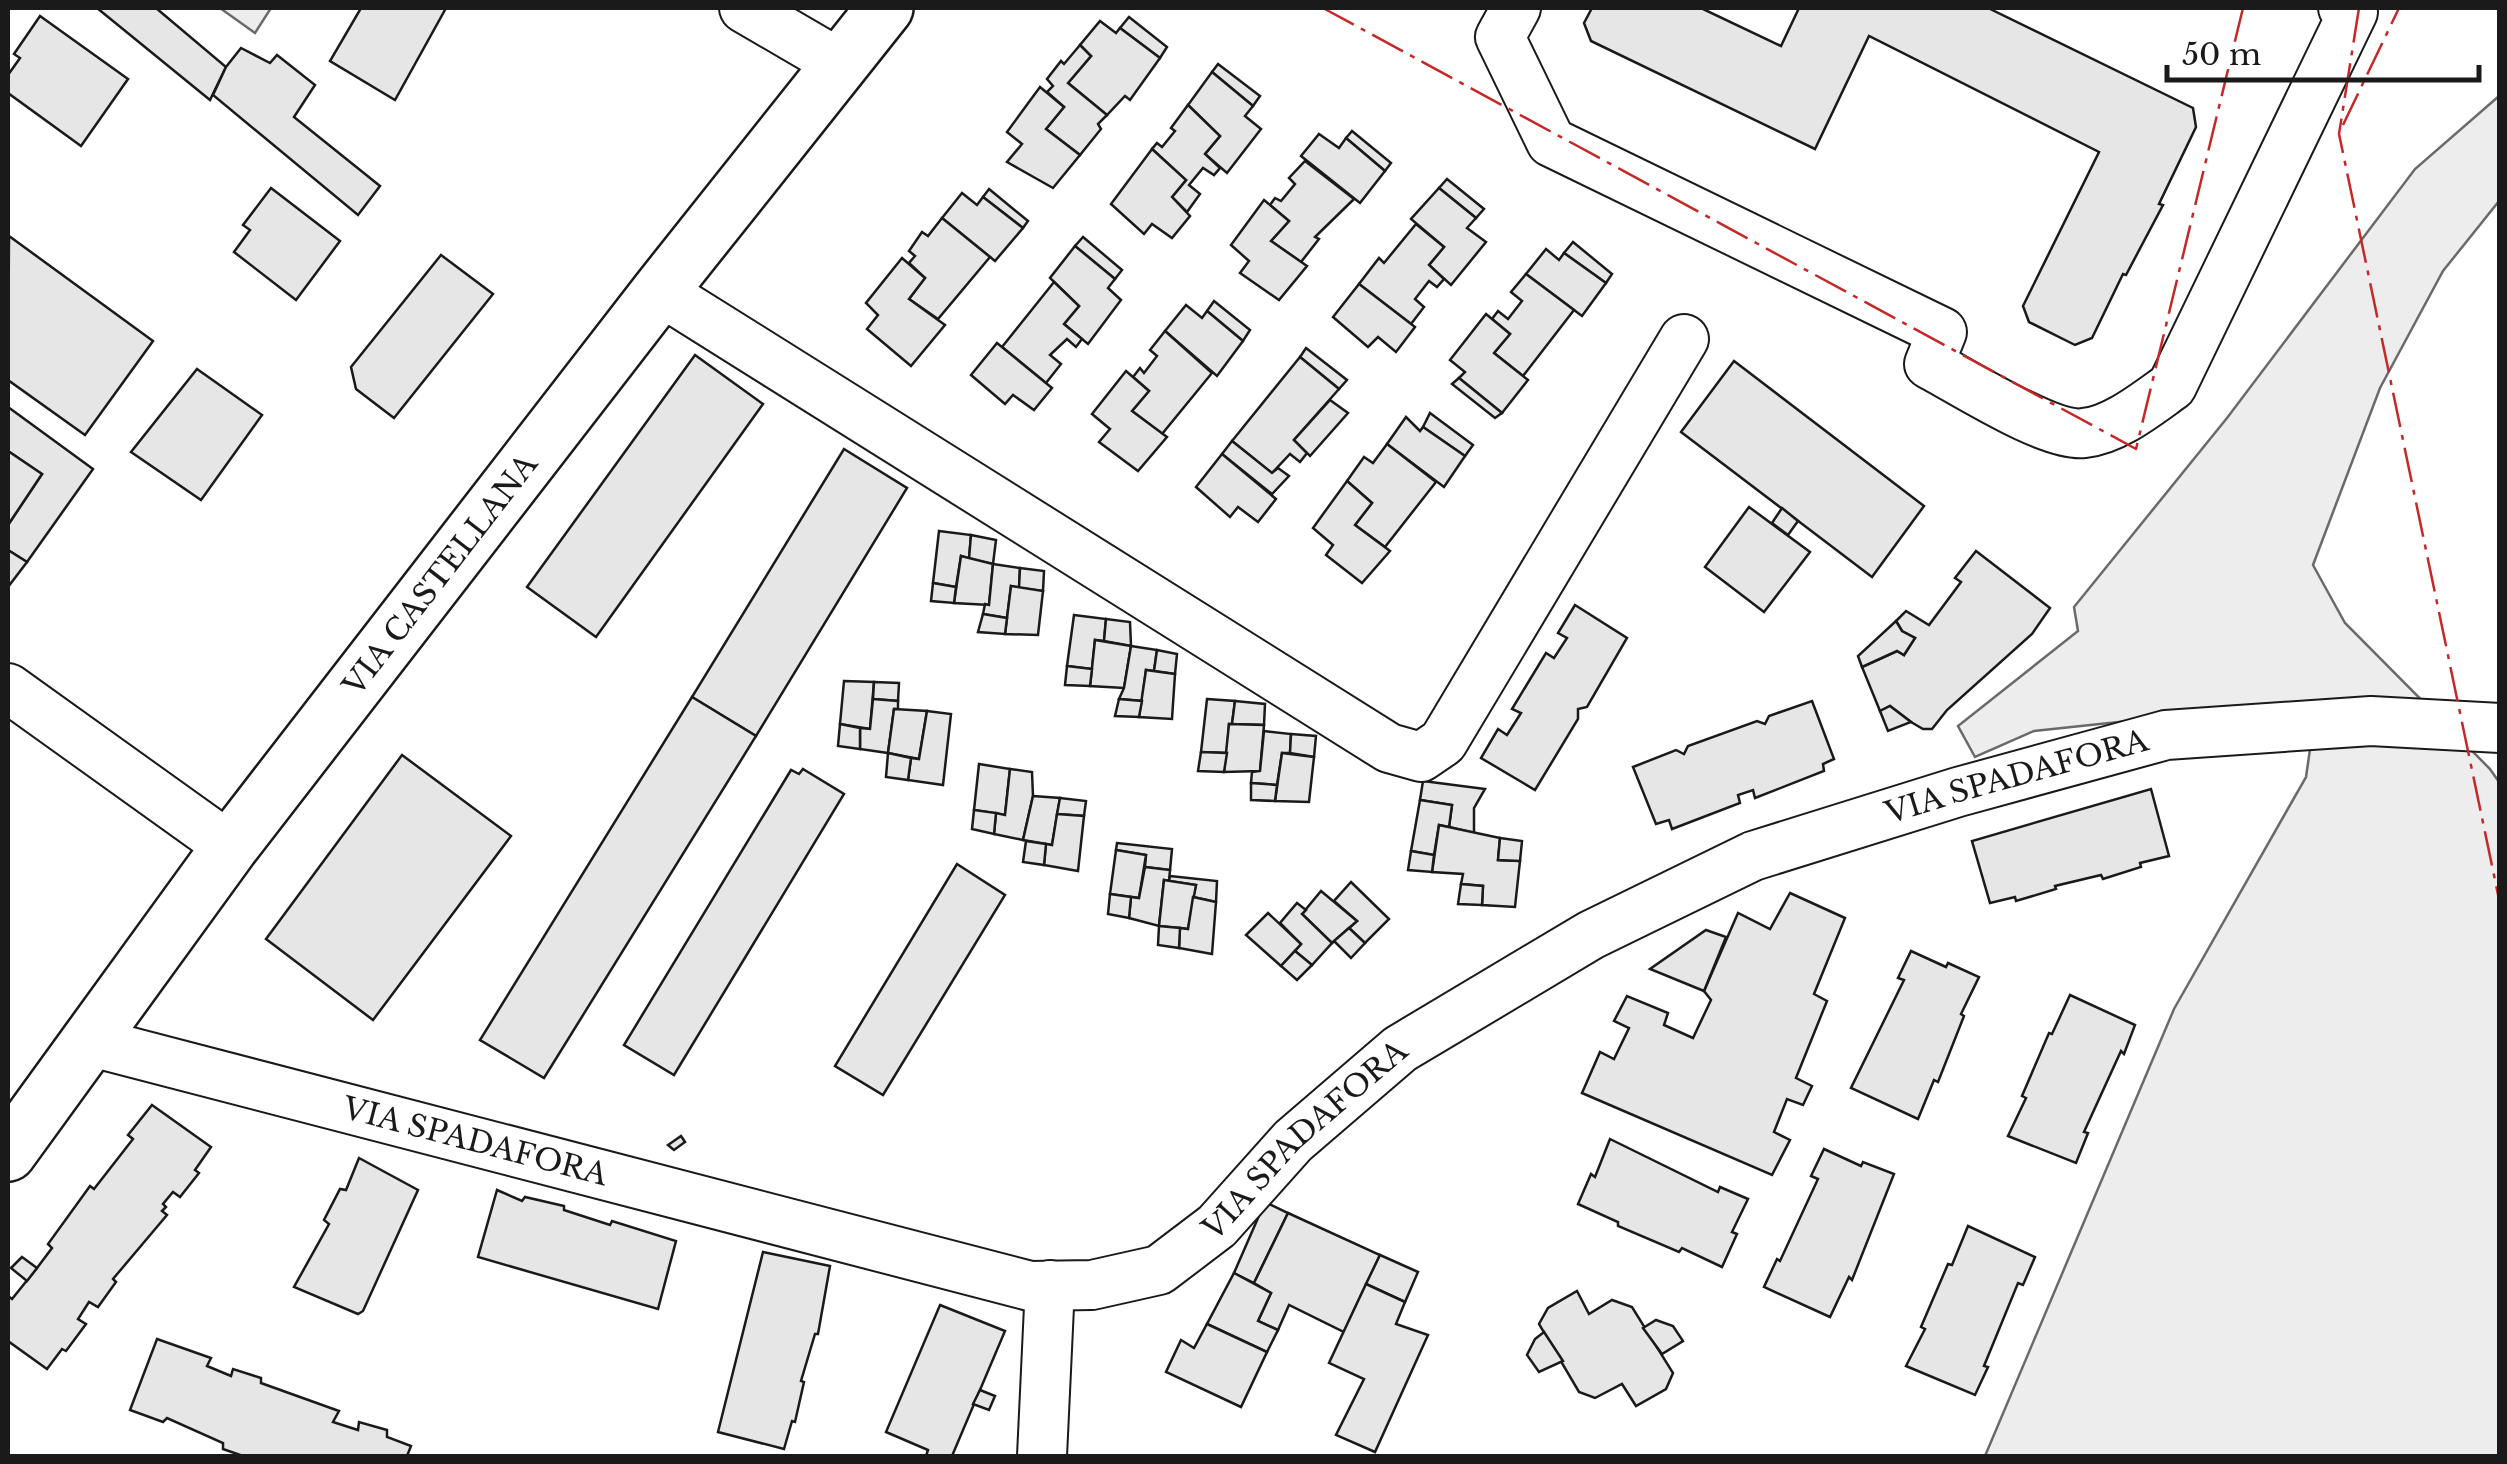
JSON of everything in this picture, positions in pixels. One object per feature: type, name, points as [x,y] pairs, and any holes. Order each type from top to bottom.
[{"type":"main road","name":"VIA CASTELLANA","points":[[8,1153],[230,847],[660,291],[885,8]]},
{"type":"street","points":[[744,8],[840,64]]},
{"type":"street","points":[[1516,8],[1500,38],[1551,142],[1942,332],[1930,364],[2052,429],[2084,434],[2134,414],[2172,386],[2353,12],[2344,8]]},
{"type":"street","points":[[660,291],[1389,748],[1420,757],[1443,742],[1684,339]]},
{"type":"street","points":[[8,688],[230,847]]},
{"type":"street","name":"VIA SPADAFORA","points":[[88,1041],[1030,1286],[1092,1285],[1159,1270],[1217,1226],[1293,1141],[1400,1050],[1591,935],[1753,856],[1958,792],[2166,736],[2370,721],[2500,728]]},
{"type":"street","points":[[1042,1456],[1050,1286]]},
{"type":"shaded area","points":[[220,8],[271,8],[255,33]]},
{"type":"shaded area","points":[[2499,96],[2499,201],[2443,271],[2380,388],[2313,565],[2345,623],[2499,782],[2499,1456],[1985,1456],[2174,1009],[2306,777],[2317,701],[2034,731],[1975,757],[1958,726],[2078,631],[2074,607],[2227,418],[2415,169]]},
{"type":"building","points":[[97,8],[156,8],[226,67],[210,100]]},
{"type":"building","points":[[361,8],[446,8],[395,100],[330,61]]},
{"type":"building","points":[[1592,8],[1701,8],[1781,46],[1799,8],[1988,8],[2193,108],[2196,127],[2159,204],[2163,205],[2092,338],[2075,345],[2029,322],[2023,306],[2099,152],[1869,36],[1815,149],[1591,41],[1584,23]]},
{"type":"building","points":[[40,16],[128,79],[81,146],[8,93],[8,75],[20,58],[14,54]]},
{"type":"building","points":[[1129,17],[1167,47],[1160,58],[1120,28]]},
{"type":"building","points":[[1100,21],[1116,33],[1120,28],[1160,58],[1130,100],[1125,96],[1107,115],[1068,83],[1091,56],[1080,45]]},
{"type":"building","points":[[1080,45],[1091,56],[1068,83],[1107,115],[1080,155],[1046,129],[1064,107],[1047,92],[1053,86],[1047,79]]},
{"type":"building","points":[[241,48],[270,63],[277,55],[315,85],[294,117],[380,186],[358,215],[213,95],[226,67]]},
{"type":"building","points":[[1218,64],[1260,96],[1253,106],[1212,72]]},
{"type":"building","points":[[1212,72],[1253,106],[1245,116],[1261,129],[1227,173],[1205,154],[1220,136],[1188,105]]},
{"type":"building","points":[[1040,87],[1064,107],[1046,129],[1080,155],[1053,188],[1007,162],[1022,144],[1007,132]]},
{"type":"building","points":[[1188,105],[1220,136],[1205,154],[1220,168],[1214,175],[1203,168],[1189,185],[1200,194],[1187,212],[1172,197],[1186,180],[1152,149],[1157,143],[1162,147]]},
{"type":"building","points":[[1352,131],[1391,163],[1385,171],[1346,138]]},
{"type":"building","points":[[1319,134],[1339,148],[1346,138],[1385,171],[1360,203],[1301,156]]},
{"type":"building","points":[[1152,149],[1186,180],[1172,197],[1190,216],[1172,238],[1152,224],[1144,234],[1111,204]]},
{"type":"building","points":[[1305,161],[1354,199],[1315,237],[1319,239],[1301,262],[1271,241],[1289,221],[1270,205],[1275,198],[1281,201],[1295,184],[1289,178]]},
{"type":"building","points":[[1447,179],[1484,209],[1476,218],[1439,188]]},
{"type":"building","points":[[271,188],[340,241],[296,300],[234,252],[250,230],[243,225]]},
{"type":"building","points":[[1439,188],[1476,218],[1467,228],[1486,242],[1451,285],[1429,265],[1444,247],[1411,219]]},
{"type":"building","points":[[989,189],[1028,221],[1023,228],[983,197]]},
{"type":"building","points":[[962,193],[977,205],[983,197],[1023,228],[995,261],[942,218]]},
{"type":"building","points":[[1264,200],[1289,221],[1271,241],[1307,266],[1279,300],[1240,273],[1249,261],[1231,245]]},
{"type":"building","points":[[942,218],[990,257],[938,319],[909,299],[925,278],[909,263],[915,256],[909,251],[922,232],[928,236]]},
{"type":"building","points":[[1416,224],[1444,247],[1429,265],[1444,279],[1437,287],[1429,281],[1415,299],[1424,307],[1411,324],[1359,284],[1379,258],[1384,263]]},
{"type":"building","points":[[9,236],[153,341],[85,435],[8,380]]},
{"type":"building","points":[[1083,237],[1122,270],[1115,279],[1075,246]]},
{"type":"building","points":[[1573,242],[1612,274],[1606,283],[1564,253]]},
{"type":"building","points":[[1075,246],[1115,279],[1108,288],[1121,300],[1088,344],[1064,324],[1079,306],[1050,278]]},
{"type":"building","points":[[1546,249],[1559,260],[1564,253],[1606,283],[1582,316],[1526,274]]},
{"type":"building","points":[[441,255],[493,294],[394,418],[356,389],[351,367]]},
{"type":"building","points":[[902,258],[925,278],[909,299],[945,325],[911,366],[867,329],[878,315],[866,303]]},
{"type":"building","points":[[1526,274],[1574,310],[1523,376],[1494,353],[1510,334],[1492,319],[1498,311],[1508,319],[1522,301],[1511,292]]},
{"type":"building","points":[[1054,282],[1079,306],[1064,324],[1082,339],[1076,347],[1067,339],[1050,355],[1061,364],[1046,383],[1002,347]]},
{"type":"building","points":[[1359,284],[1415,327],[1396,352],[1378,337],[1368,347],[1333,317]]},
{"type":"building","points":[[1214,301],[1250,330],[1243,341],[1207,311]]},
{"type":"building","points":[[1186,305],[1202,318],[1207,311],[1243,341],[1217,376],[1165,331]]},
{"type":"building","points":[[1486,314],[1510,334],[1494,353],[1528,380],[1502,413],[1459,378],[1465,372],[1450,360]]},
{"type":"building","points":[[1165,331],[1212,373],[1162,434],[1132,411],[1149,391],[1133,377],[1140,368],[1144,373],[1157,356],[1150,350]]},
{"type":"building","points":[[997,343],[1052,388],[1034,410],[1013,395],[1005,404],[971,375]]},
{"type":"building","points":[[1306,348],[1347,380],[1339,389],[1300,357]]},
{"type":"building","points":[[695,355],[763,404],[596,637],[527,587]]},
{"type":"building","points":[[1300,357],[1339,389],[1294,440],[1307,453],[1300,462],[1290,454],[1272,473],[1232,441]]},
{"type":"building","points":[[1734,361],[1924,506],[1872,577],[1681,432]]},
{"type":"building","points":[[197,369],[262,415],[201,500],[131,452]]},
{"type":"building","points":[[1126,371],[1149,391],[1132,411],[1167,437],[1138,471],[1099,442],[1110,429],[1092,414]]},
{"type":"building","points":[[1459,378],[1502,413],[1495,418],[1452,384]]},
{"type":"building","points":[[1330,400],[1348,413],[1310,456],[1294,440]]},
{"type":"building","points":[[8,407],[93,469],[27,562],[8,550],[8,525],[42,474],[8,451]]},
{"type":"building","points":[[1430,413],[1473,445],[1465,456],[1423,427]]},
{"type":"building","points":[[1406,417],[1420,431],[1423,427],[1465,456],[1444,487],[1387,444]]},
{"type":"building","points":[[1232,441],[1272,473],[1278,468],[1289,476],[1272,494],[1222,454]]},
{"type":"building","points":[[1387,444],[1436,482],[1385,547],[1355,525],[1372,503],[1347,481],[1364,457],[1373,463]]},
{"type":"building","points":[[844,449],[907,488],[756,736],[692,697]]},
{"type":"building","points":[[8,451],[42,474],[8,525]]},
{"type":"building","points":[[1222,454],[1276,499],[1258,522],[1238,507],[1230,517],[1196,487]]},
{"type":"building","points":[[1347,481],[1372,503],[1355,525],[1390,551],[1362,583],[1326,555],[1333,545],[1313,528]]},
{"type":"building","points":[[1749,507],[1810,552],[1764,612],[1705,567]]},
{"type":"building","points":[[1782,508],[1798,521],[1788,535],[1772,523]]},
{"type":"building","points":[[939,531],[971,535],[969,559],[961,556],[956,587],[933,583]]},
{"type":"building","points":[[971,535],[996,540],[993,564],[969,559]]},
{"type":"building","points":[[8,550],[27,562],[8,587]]},
{"type":"building","points":[[1976,551],[2050,608],[2032,634],[1947,710],[1932,729],[1923,729],[1890,706],[1880,711],[1862,667],[1897,651],[1904,655],[1915,638],[1902,631],[1896,621],[1906,611],[1929,625],[1961,582],[1955,578]]},
{"type":"building","points":[[961,556],[993,564],[989,605],[954,603]]},
{"type":"building","points":[[993,564],[1020,568],[1019,588],[1011,586],[1007,618],[983,614],[985,604],[989,605]]},
{"type":"building","points":[[1020,568],[1044,571],[1043,591],[1019,588]]},
{"type":"building","points":[[933,583],[956,587],[954,603],[931,601]]},
{"type":"building","points":[[1011,586],[1043,591],[1038,635],[1005,634]]},
{"type":"building","points":[[1575,605],[1627,638],[1587,707],[1578,709],[1578,719],[1535,790],[1481,758],[1498,729],[1507,735],[1521,713],[1512,709],[1546,653],[1554,658],[1567,638],[1558,633]]},
{"type":"building","points":[[983,614],[1007,618],[1005,634],[978,632]]},
{"type":"building","points":[[1074,615],[1106,619],[1104,641],[1095,640],[1092,669],[1067,666]]},
{"type":"building","points":[[1106,619],[1130,622],[1131,646],[1104,641]]},
{"type":"building","points":[[1896,621],[1902,631],[1915,638],[1904,655],[1897,651],[1862,667],[1858,656]]},
{"type":"building","points":[[1095,640],[1131,646],[1124,688],[1090,686]]},
{"type":"building","points":[[1131,646],[1157,650],[1154,671],[1146,670],[1142,701],[1119,699]]},
{"type":"building","points":[[1157,650],[1177,654],[1175,674],[1154,671]]},
{"type":"building","points":[[1067,666],[1092,669],[1090,686],[1065,685]]},
{"type":"building","points":[[1146,670],[1175,674],[1172,719],[1139,717]]},
{"type":"building","points":[[844,681],[874,682],[870,729],[840,724]]},
{"type":"building","points":[[874,682],[899,683],[898,701],[873,699]]},
{"type":"building","points":[[692,697],[756,736],[544,1078],[480,1040]]},
{"type":"building","points":[[873,699],[898,701],[888,753],[860,749],[860,728],[870,729]]},
{"type":"building","points":[[1119,699],[1142,701],[1139,717],[1115,716]]},
{"type":"building","points":[[1207,699],[1235,701],[1227,753],[1201,752]]},
{"type":"building","points":[[1235,701],[1265,704],[1264,725],[1232,724]]},
{"type":"building","points":[[1812,701],[1834,759],[1823,764],[1824,771],[1755,798],[1753,790],[1738,795],[1740,803],[1672,829],[1669,820],[1656,824],[1633,767],[1676,750],[1684,754],[1688,746],[1757,721],[1765,724],[1769,716]]},
{"type":"building","points":[[1890,706],[1911,722],[1888,731],[1880,711]]},
{"type":"building","points":[[894,709],[927,711],[919,759],[888,753]]},
{"type":"building","points":[[927,711],[951,714],[943,785],[908,780],[911,758],[919,759]]},
{"type":"building","points":[[840,724],[860,728],[860,749],[838,746]]},
{"type":"building","points":[[1229,724],[1264,725],[1260,771],[1224,772]]},
{"type":"building","points":[[1264,731],[1291,734],[1290,753],[1282,753],[1277,785],[1251,783],[1252,772],[1260,771]]},
{"type":"building","points":[[1291,734],[1316,736],[1314,757],[1290,753]]},
{"type":"building","points":[[1201,752],[1227,753],[1224,772],[1198,771]]},
{"type":"building","points":[[888,753],[911,758],[908,780],[886,777]]},
{"type":"building","points":[[1282,753],[1314,757],[1309,802],[1275,801]]},
{"type":"building","points":[[402,755],[511,836],[373,1020],[266,939]]},
{"type":"building","points":[[979,764],[1010,769],[1005,815],[974,810]]},
{"type":"building","points":[[803,769],[844,794],[674,1075],[624,1045],[791,770],[799,774]]},
{"type":"building","points":[[1010,769],[1032,772],[1033,796],[1023,840],[994,834],[996,813],[1005,815]]},
{"type":"building","points":[[1423,781],[1485,789],[1474,808],[1474,833],[1449,827],[1452,805],[1420,800]]},
{"type":"building","points":[[1251,783],[1277,785],[1275,801],[1251,800]]},
{"type":"building","points":[[2151,789],[2169,856],[2103,879],[2101,875],[2016,901],[2015,897],[1990,903],[1972,841]]},
{"type":"building","points":[[1033,796],[1060,798],[1052,845],[1023,840]]},
{"type":"building","points":[[1060,798],[1086,801],[1084,816],[1057,814]]},
{"type":"building","points":[[1420,800],[1452,805],[1449,827],[1439,825],[1434,855],[1411,851]]},
{"type":"building","points":[[974,810],[996,813],[994,834],[972,829]]},
{"type":"building","points":[[1057,814],[1084,816],[1078,871],[1044,865],[1046,844],[1052,845]]},
{"type":"building","points":[[1439,825],[1500,838],[1498,860],[1520,861],[1515,907],[1482,905],[1483,886],[1461,884],[1463,874],[1432,872]]},
{"type":"building","points":[[1500,838],[1522,841],[1520,861],[1498,860]]},
{"type":"building","points":[[1026,841],[1046,844],[1044,865],[1023,862]]},
{"type":"building","points":[[1117,843],[1172,849],[1170,870],[1145,867],[1146,855],[1116,850]]},
{"type":"building","points":[[1116,850],[1146,855],[1139,898],[1110,894]]},
{"type":"building","points":[[1411,851],[1434,855],[1432,872],[1408,870]]},
{"type":"building","points":[[957,864],[1005,895],[883,1095],[835,1066]]},
{"type":"building","points":[[1145,867],[1170,870],[1169,881],[1164,880],[1159,926],[1129,918],[1131,897],[1139,898]]},
{"type":"building","points":[[1170,876],[1217,881],[1216,902],[1193,897],[1196,885],[1169,881]]},
{"type":"building","points":[[1164,880],[1196,885],[1188,929],[1159,926]]},
{"type":"building","points":[[1351,882],[1389,919],[1365,943],[1349,928],[1357,921],[1334,901]]},
{"type":"building","points":[[1461,884],[1483,886],[1482,905],[1458,904]]},
{"type":"building","points":[[1321,891],[1357,921],[1332,943],[1302,914]]},
{"type":"building","points":[[1790,893],[1845,918],[1814,994],[1827,1001],[1796,1078],[1812,1086],[1803,1105],[1787,1099],[1774,1132],[1790,1140],[1772,1175],[1582,1093],[1600,1052],[1614,1059],[1629,1028],[1614,1021],[1627,996],[1668,1013],[1664,1025],[1693,1038],[1711,1000],[1704,991],[1738,913],[1770,929]]},
{"type":"building","points":[[1110,894],[1131,897],[1129,918],[1108,914]]},
{"type":"building","points":[[1193,897],[1216,902],[1212,954],[1179,948],[1180,928],[1188,929]]},
{"type":"building","points":[[1297,903],[1306,910],[1302,914],[1332,943],[1312,965],[1295,951],[1301,944],[1280,923]]},
{"type":"building","points":[[1268,913],[1301,944],[1281,966],[1246,935]]},
{"type":"building","points":[[1159,926],[1180,928],[1179,948],[1158,945]]},
{"type":"building","points":[[1349,928],[1365,943],[1351,958],[1334,941]]},
{"type":"building","points":[[1706,930],[1726,937],[1704,991],[1650,969]]},
{"type":"building","points":[[1295,951],[1312,965],[1297,980],[1281,966]]},
{"type":"building","points":[[1911,951],[1979,977],[1961,1014],[1964,1016],[1938,1082],[1934,1080],[1918,1119],[1851,1088],[1904,980],[1898,978]]},
{"type":"building","points":[[2070,995],[2135,1025],[2084,1132],[2088,1133],[2076,1163],[2008,1136],[2049,1033],[2052,1034]]},
{"type":"building","points":[[152,1105],[211,1147],[195,1170],[199,1173],[180,1197],[173,1192],[163,1204],[166,1207],[162,1211],[167,1215],[113,1279],[116,1282],[98,1307],[89,1302],[78,1319],[86,1324],[47,1369],[8,1341],[8,1296],[12,1299],[37,1268],[52,1248],[48,1244],[90,1186],[94,1189],[133,1139],[128,1135]]},
{"type":"building","points":[[681,1136],[685,1142],[674,1150],[668,1145]]},
{"type":"building","points":[[1610,1139],[1718,1192],[1720,1187],[1748,1199],[1732,1232],[1737,1234],[1722,1267],[1682,1248],[1679,1252],[1618,1226],[1618,1222],[1578,1204],[1591,1174],[1595,1177]]},
{"type":"building","points":[[1824,1149],[1861,1166],[1863,1162],[1894,1174],[1852,1280],[1849,1277],[1830,1317],[1764,1287],[1818,1179],[1811,1176]]},
{"type":"building","points":[[359,1158],[418,1190],[363,1311],[358,1314],[294,1287],[329,1224],[324,1220],[340,1189],[346,1190]]},
{"type":"building","points":[[497,1190],[522,1201],[525,1197],[564,1206],[564,1210],[610,1225],[612,1221],[676,1241],[658,1309],[478,1257]]},
{"type":"building","points":[[1265,1202],[1288,1213],[1254,1283],[1234,1273]]},
{"type":"building","points":[[1288,1213],[1380,1255],[1344,1332],[1289,1305],[1278,1330],[1258,1321],[1271,1293],[1254,1283]]},
{"type":"building","points":[[1968,1226],[2035,1257],[2023,1285],[2018,1283],[1975,1395],[1906,1366]]},
{"type":"building","points":[[763,1252],[830,1266],[818,1334],[784,1449],[718,1432]]},
{"type":"building","points":[[1380,1255],[1418,1272],[1405,1302],[1366,1284]]},
{"type":"building","points":[[22,1257],[37,1268],[27,1281],[11,1268]]},
{"type":"building","points":[[1234,1273],[1271,1293],[1258,1321],[1278,1330],[1267,1352],[1207,1324]]},
{"type":"building","points":[[1366,1284],[1405,1302],[1396,1324],[1428,1335],[1375,1452],[1336,1435],[1364,1379],[1329,1363]]},
{"type":"building","points":[[1577,1291],[1589,1314],[1612,1300],[1632,1307],[1673,1373],[1666,1389],[1636,1406],[1622,1384],[1595,1398],[1579,1392],[1539,1324],[1548,1308]]},
{"type":"building","points":[[940,1305],[1005,1331],[952,1456],[926,1456],[928,1450],[886,1432]]},
{"type":"building","points":[[1656,1320],[1673,1326],[1683,1341],[1662,1354],[1643,1328]]},
{"type":"building","points":[[1207,1324],[1267,1352],[1241,1407],[1166,1372],[1181,1340],[1194,1348]]},
{"type":"building","points":[[1544,1332],[1563,1361],[1539,1372],[1527,1355],[1535,1339]]},
{"type":"building","points":[[157,1339],[211,1358],[207,1366],[231,1376],[233,1369],[261,1378],[261,1383],[339,1411],[333,1422],[358,1430],[359,1422],[387,1430],[387,1437],[411,1446],[407,1456],[243,1456],[167,1418],[163,1422],[130,1410]]},
{"type":"building","points":[[980,1390],[995,1396],[989,1410],[973,1404]]},
{"type":"power","points":[[1323,8],[2136,449],[2243,8]]},
{"type":"power","points":[[2359,8],[2339,134],[2500,904]]},
{"type":"power","points":[[2343,125],[2399,8]]}]
